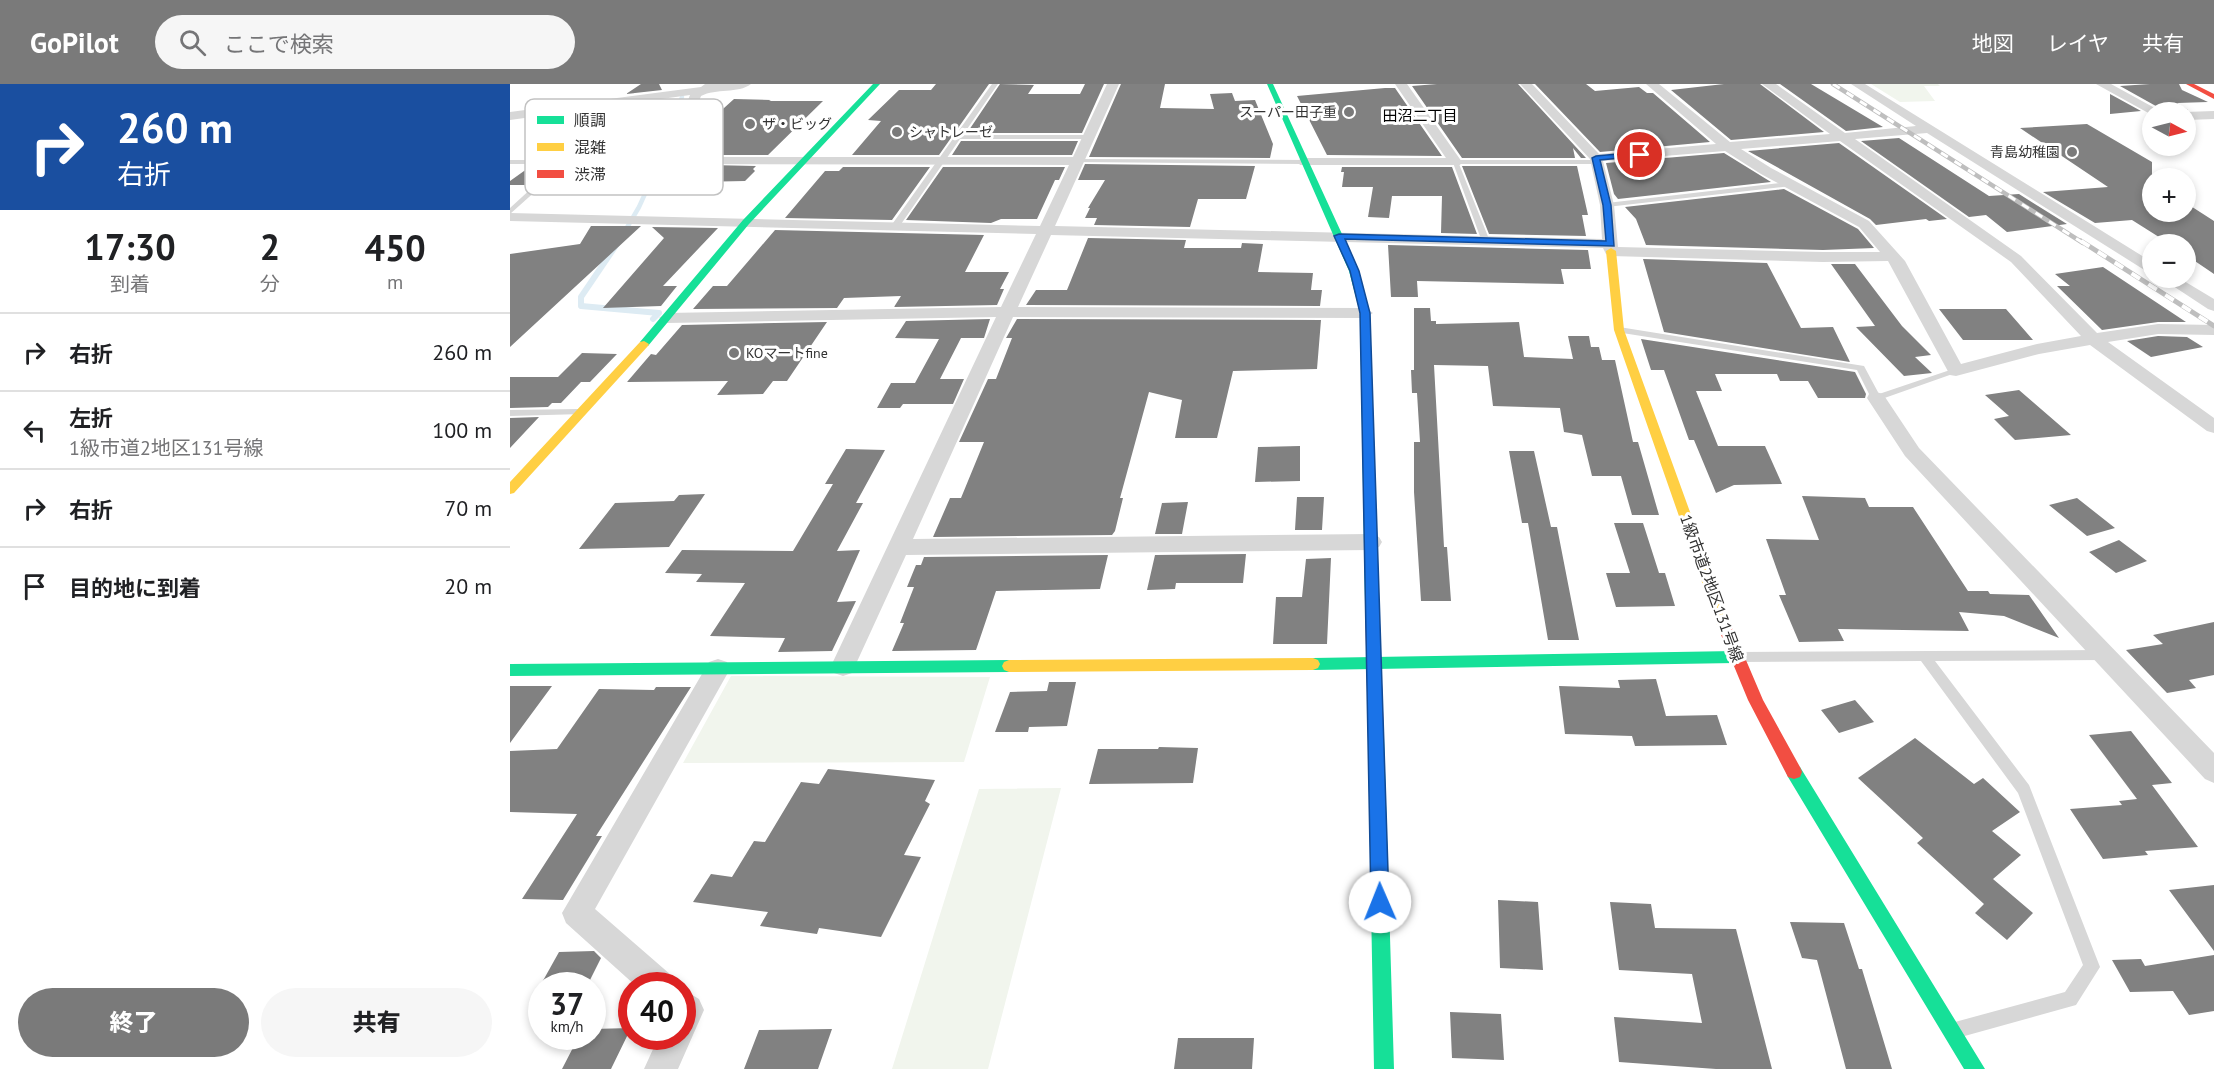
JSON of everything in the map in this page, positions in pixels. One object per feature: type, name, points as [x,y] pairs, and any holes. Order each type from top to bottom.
[{"type":"street","points":[[637,99],[710,86],[746,84]]},
{"type":"street","points":[[510,490],[667,318],[746,222],[877,84]]},
{"type":"street","points":[[843,666],[1113,84]]},
{"type":"street","points":[[1270,84],[1354,271],[1365,313],[1384,1069]]},
{"type":"street","points":[[1401,84],[1455,162]]},
{"type":"street","points":[[1526,84],[1596,160],[1929,129]]},
{"type":"street","points":[[1652,84],[1728,147],[1789,184],[1864,224],[1892,256],[1956,371],[2037,349],[2093,339],[2158,329],[2214,330]]},
{"type":"street","points":[[1768,84],[2016,259],[2093,339],[2214,427]]},
{"type":"street","points":[[1857,84],[2142,262]]},
{"type":"street","points":[[2102,84],[2142,105]]},
{"type":"street","points":[[2189,84],[2214,97]]},
{"type":"street","points":[[694,99],[696,94],[710,86]]},
{"type":"street","points":[[510,116],[525,114]]},
{"type":"street","points":[[2196,116],[2214,115]]},
{"type":"street","name":"1級市道2地区131号線","points":[[1596,160],[1607,205],[1619,330],[1735,657],[1776,741],[1831,836],[1975,1069]]},
{"type":"street","points":[[723,161],[1076,161]]},
{"type":"street","points":[[1305,162],[1455,162]]},
{"type":"street","points":[[510,217],[1485,239],[1823,257],[1892,256]]},
{"type":"street","points":[[2185,288],[2214,306]]},
{"type":"street","points":[[667,318],[1006,312],[1365,313]]},
{"type":"street","points":[[1876,398],[1912,452],[2214,771]]},
{"type":"street","points":[[898,547],[1371,543]]},
{"type":"street","points":[[510,669],[1375,663],[1735,657]]},
{"type":"street","points":[[644,972],[577,913],[718,669]]},
{"type":"street","points":[[661,1069],[670,1050]]},
{"type":"lane","points":[[896,225],[995,84]]},
{"type":"lane","points":[[958,136],[1088,137]]},
{"type":"lane","points":[[1485,239],[1455,162],[1596,160]]},
{"type":"lane","points":[[1076,161],[1305,162]]},
{"type":"lane","points":[[510,162],[525,162]]},
{"type":"lane","points":[[1607,205],[1789,184]]},
{"type":"lane","points":[[510,212],[528,195]]},
{"type":"lane","points":[[1619,330],[1861,368],[1876,398],[1956,371]]},
{"type":"lane","points":[[510,413],[580,412]]},
{"type":"lane","points":[[1735,657],[2103,655]]},
{"type":"lane","points":[[1924,656],[2024,790],[2092,967],[2070,999],[1952,1031]]},
{"type":"shaded area","points":[[1871,84],[1938,84],[1940,86],[1924,86],[1935,101],[1900,102]]},
{"type":"shaded area","points":[[731,676],[990,677],[964,762],[683,763]]},
{"type":"shaded area","points":[[1061,788],[988,1069],[892,1069],[979,789]]},
{"type":"building","points":[[641,84],[659,84],[662,90],[626,94]]},
{"type":"building","points":[[936,84],[989,84],[939,155],[852,155],[881,121],[868,120],[899,90],[931,90]]},
{"type":"building","points":[[1000,84],[1034,85],[1028,94],[1080,94],[1085,84],[1104,84],[1082,133],[967,133]]},
{"type":"building","points":[[1121,84],[1165,84],[1160,108],[1214,109],[1210,94],[1232,93],[1235,101],[1255,100],[1273,144],[1270,158],[1089,157]]},
{"type":"building","points":[[1518,84],[1586,158],[1581,158],[1573,148],[1575,158],[1462,158],[1412,86]]},
{"type":"building","points":[[1535,84],[1586,84],[1595,91],[1639,87],[1647,93],[1653,93],[1710,142],[1600,152]]},
{"type":"building","points":[[1724,84],[1760,84],[1824,132],[1731,140],[1671,90]]},
{"type":"building","points":[[1780,84],[1811,84],[1883,127],[1846,131]]},
{"type":"building","points":[[2179,84],[2182,90],[2208,102],[2149,102],[2120,86]]},
{"type":"building","points":[[1395,88],[1442,156],[1327,155],[1297,96]]},
{"type":"building","points":[[2110,94],[2141,111],[2110,114]]},
{"type":"building","points":[[734,99],[823,101],[768,155],[723,155],[723,109]]},
{"type":"building","points":[[2087,124],[2152,162],[2152,168],[2142,168],[2142,222],[2196,222],[2196,209],[2214,221],[2214,274],[2196,262],[2196,234],[2154,234],[2132,220],[2095,223],[2043,192],[2108,187],[2020,128]]},
{"type":"building","points":[[1899,138],[1989,196],[2019,194],[2067,224],[2007,232],[1986,215],[1969,217],[1861,141]]},
{"type":"building","points":[[961,141],[1078,141],[1072,155],[952,155]]},
{"type":"building","points":[[1839,143],[1947,219],[1876,225],[1870,219],[1748,151]]},
{"type":"building","points":[[1724,153],[1771,182],[1618,199],[1614,194],[1606,163]]},
{"type":"building","points":[[1085,164],[1255,166],[1246,199],[1198,199],[1190,227],[1094,225],[1097,218],[1085,218],[1090,208],[1088,208],[1105,180],[1078,180]]},
{"type":"building","points":[[723,165],[756,166],[753,169],[755,171],[745,181],[723,181]]},
{"type":"building","points":[[1462,166],[1577,166],[1588,215],[1582,215],[1586,236],[1489,234]]},
{"type":"building","points":[[843,167],[930,167],[892,220],[785,218],[825,171],[839,171]]},
{"type":"building","points":[[943,167],[1065,167],[1059,180],[1055,180],[1037,219],[1001,219],[991,223],[906,220]]},
{"type":"building","points":[[1342,167],[1452,167],[1477,234],[1441,233],[1442,196],[1392,196],[1389,218],[1368,217],[1373,187],[1342,187],[1344,172],[1341,172]]},
{"type":"building","points":[[525,170],[525,185],[510,185],[510,181]]},
{"type":"building","points":[[1784,189],[1858,229],[1874,248],[1823,250],[1646,245],[1636,219],[1625,207]]},
{"type":"building","points":[[591,226],[641,226],[510,347],[510,254],[580,244]]},
{"type":"building","points":[[652,227],[718,228],[663,286],[677,286],[661,306],[603,308],[664,238]]},
{"type":"building","points":[[775,230],[984,235],[965,272],[1009,272],[1000,289],[1004,289],[997,305],[894,307],[901,296],[844,298],[837,308],[693,309],[713,286],[727,286]]},
{"type":"building","points":[[1088,238],[1186,240],[1184,248],[1241,248],[1242,243],[1263,244],[1258,272],[1313,273],[1311,290],[1322,290],[1320,306],[1026,305],[1036,290],[1067,290]]},
{"type":"building","points":[[1388,245],[1588,250],[1591,269],[1561,269],[1564,284],[1417,281],[1418,297],[1391,297]]},
{"type":"building","points":[[1643,259],[1767,263],[1801,328],[1833,327],[1850,362],[1664,332]]},
{"type":"building","points":[[1831,264],[1855,264],[1902,326],[1931,355],[1915,357],[1932,373],[1904,376],[1856,327],[1875,326]]},
{"type":"building","points":[[2103,267],[2186,322],[2158,322],[2102,330],[2057,286],[2070,286],[2055,274]]},
{"type":"building","points":[[1414,308],[1430,308],[1431,321],[1436,321],[1436,324],[1519,322],[1524,357],[1573,359],[1568,336],[1589,336],[1591,347],[1599,347],[1602,360],[1615,360],[1633,442],[1638,442],[1659,515],[1632,515],[1621,476],[1592,476],[1582,435],[1564,432],[1560,408],[1493,406],[1488,366],[1434,365],[1444,547],[1447,547],[1451,601],[1421,601],[1414,492],[1414,442],[1420,442],[1417,393],[1412,393],[1411,370],[1414,370]]},
{"type":"building","points":[[1939,309],[2006,309],[2033,340],[1963,340]]},
{"type":"building","points":[[990,319],[984,338],[961,338],[940,379],[964,379],[953,404],[903,404],[900,408],[877,408],[891,383],[915,383],[939,339],[895,338],[906,321]]},
{"type":"building","points":[[1017,319],[1321,320],[1317,369],[1233,371],[1217,438],[1175,438],[1182,400],[1149,392],[1120,498],[1123,498],[1115,531],[1112,535],[933,537],[950,498],[961,498],[984,442],[959,442],[988,379],[996,379],[1012,338],[1006,338]]},
{"type":"building","points":[[827,322],[787,381],[773,381],[763,394],[717,395],[728,381],[627,382],[651,354],[656,355],[682,325]]},
{"type":"building","points":[[2158,336],[2187,337],[2203,347],[2151,357],[2127,341]]},
{"type":"building","points":[[1641,339],[1855,372],[1866,394],[1865,398],[1818,398],[1808,381],[1780,381],[1777,374],[1715,374],[1722,391],[1696,391],[1718,446],[1765,446],[1782,484],[1734,485],[1716,493],[1694,440],[1689,440],[1664,370],[1651,370]]},
{"type":"building","points":[[582,353],[617,354],[590,382],[581,382],[561,403],[552,403],[548,407],[510,408],[510,377],[558,377]]},
{"type":"building","points":[[2019,390],[2071,435],[2015,440],[1994,419],[2009,416],[1985,395]]},
{"type":"building","points":[[539,417],[510,448],[510,418]]},
{"type":"building","points":[[1300,446],[1300,481],[1255,482],[1258,447]]},
{"type":"building","points":[[846,449],[885,450],[856,503],[863,503],[837,551],[860,550],[837,602],[856,601],[832,651],[778,652],[785,638],[710,636],[745,583],[696,582],[702,574],[665,573],[682,550],[793,551],[833,484],[825,484]]},
{"type":"building","points":[[1509,451],[1534,451],[1551,527],[1557,527],[1579,640],[1548,640],[1528,523],[1522,523]]},
{"type":"building","points":[[705,494],[669,547],[579,549],[615,503],[674,501],[679,495]]},
{"type":"building","points":[[1802,496],[1865,498],[1869,507],[1913,507],[1968,591],[2029,595],[2059,638],[2004,616],[1959,612],[1969,631],[1838,629],[1844,641],[1799,642],[1779,595],[1786,595],[1766,539],[1819,540]]},
{"type":"building","points":[[1297,497],[1324,497],[1322,530],[1295,530]]},
{"type":"building","points":[[2077,498],[2115,528],[2087,536],[2049,505]]},
{"type":"building","points":[[1188,502],[1182,534],[1155,534],[1162,503]]},
{"type":"building","points":[[1614,523],[1643,523],[1659,573],[1665,573],[1675,606],[1616,607],[1606,573],[1630,573]]},
{"type":"building","points":[[2119,540],[2147,561],[2116,573],[2089,552]]},
{"type":"building","points":[[1246,554],[1243,583],[1176,583],[1175,589],[1147,590],[1155,555]]},
{"type":"building","points":[[1108,555],[1100,589],[996,591],[976,650],[892,651],[904,623],[900,623],[914,587],[907,587],[916,565],[921,565],[924,557]]},
{"type":"building","points":[[1331,558],[1327,644],[1273,644],[1276,597],[1302,597],[1306,559]]},
{"type":"building","points":[[2214,622],[2214,675],[2189,680],[2196,688],[2167,693],[2126,650],[2163,644],[2153,635]]},
{"type":"building","points":[[1656,679],[1666,716],[1717,715],[1727,745],[1635,746],[1632,736],[1565,734],[1559,686],[1620,688],[1618,680]]},
{"type":"building","points":[[1049,682],[1076,682],[1067,726],[1029,727],[1028,732],[995,732],[1010,692],[1047,691]]},
{"type":"building","points":[[510,686],[552,686],[510,743]]},
{"type":"building","points":[[656,687],[691,687],[596,836],[602,836],[563,900],[522,899],[577,814],[510,812],[510,751],[557,749],[599,689],[654,690]]},
{"type":"building","points":[[1855,700],[1874,722],[1839,733],[1821,710]]},
{"type":"building","points":[[2131,731],[2172,783],[2152,785],[2198,847],[2145,851],[2148,855],[2103,859],[2070,809],[2122,805],[2119,801],[2137,799],[2089,735]]},
{"type":"building","points":[[1915,738],[1974,784],[1983,778],[2020,812],[1992,831],[2021,855],[1993,879],[2033,913],[2007,940],[1975,913],[1984,904],[1917,843],[1923,838],[1858,778]]},
{"type":"building","points":[[1159,747],[1198,748],[1193,783],[1089,784],[1098,749],[1158,749]]},
{"type":"building","points":[[828,769],[935,780],[925,801],[930,804],[904,855],[921,857],[881,937],[819,928],[817,934],[760,926],[768,912],[693,902],[711,874],[732,877],[754,841],[765,842],[801,782],[819,784]]},
{"type":"building","points":[[2214,885],[2214,951],[2169,890]]},
{"type":"building","points":[[1498,900],[1538,902],[1543,970],[1500,968]]},
{"type":"building","points":[[1610,902],[1651,904],[1655,928],[1736,929],[1772,1069],[1716,1069],[1619,1062],[1614,1017],[1702,1023],[1692,974],[1619,970]]},
{"type":"building","points":[[1790,922],[1844,923],[1859,969],[1862,969],[1892,1069],[1846,1069],[1817,960],[1802,958]]},
{"type":"building","points":[[594,951],[601,958],[594,972],[548,972],[559,952]]},
{"type":"building","points":[[2214,955],[2214,1011],[2189,1015],[2173,991],[2130,992],[2112,960],[2141,959],[2145,966]]},
{"type":"building","points":[[1450,1012],[1501,1014],[1504,1060],[1452,1058]]},
{"type":"building","points":[[618,1028],[618,1050],[620,1050],[611,1069],[562,1069],[572,1050],[606,1050],[606,1029]]},
{"type":"building","points":[[832,1029],[818,1069],[744,1069],[759,1030]]},
{"type":"building","points":[[1178,1038],[1254,1038],[1252,1069],[1174,1069]]},
{"type":"waterway","points":[[618,243],[644,195]]},
{"type":"waterway","points":[[619,241],[581,297],[581,306],[659,313],[653,319]]},
{"type":"railway","points":[[1833,84],[2083,243]]},
{"type":"railway","points":[[2081,241],[2214,326]]},
{"type":"traffic: fast","points":[[644,344],[746,222],[877,84]]},
{"type":"traffic: fast","points":[[1270,84],[1354,271],[1365,313],[1372,601]]},
{"type":"traffic: fast","points":[[1313,664],[1735,657]]},
{"type":"traffic: fast","points":[[510,670],[1009,666]]},
{"type":"traffic: fast","points":[[1376,738],[1384,1069]]},
{"type":"traffic: fast","points":[[1794,772],[1975,1069]]},
{"type":"traffic: slow","points":[[1611,251],[1619,330],[1724,625]]},
{"type":"traffic: slow","points":[[510,490],[644,344]]},
{"type":"traffic: slow","points":[[1009,666],[1313,664]]},
{"type":"traffic: jam","points":[[2189,84],[2214,97]]},
{"type":"traffic: jam","points":[[1372,601],[1376,738]]},
{"type":"traffic: jam","points":[[1724,625],[1755,700],[1794,772]]},
{"type":"place","name":"スーパー田子重","points":[[1349,112]]},
{"type":"place","name":"ザ・ビッグ","points":[[750,124]]},
{"type":"place","name":"シャトレーゼ","points":[[897,132]]},
{"type":"place","name":"青島幼稚園","points":[[2072,152]]},
{"type":"place","name":"KOマートfine","points":[[734,353]]},
{"type":"district","name":"田沼二丁目","points":[[1420,115]]},
{"type":"route","points":[[1380,902],[1365,313],[1354,271],[1339,236],[1611,244],[1607,205],[1596,158],[1640,155]]}]
